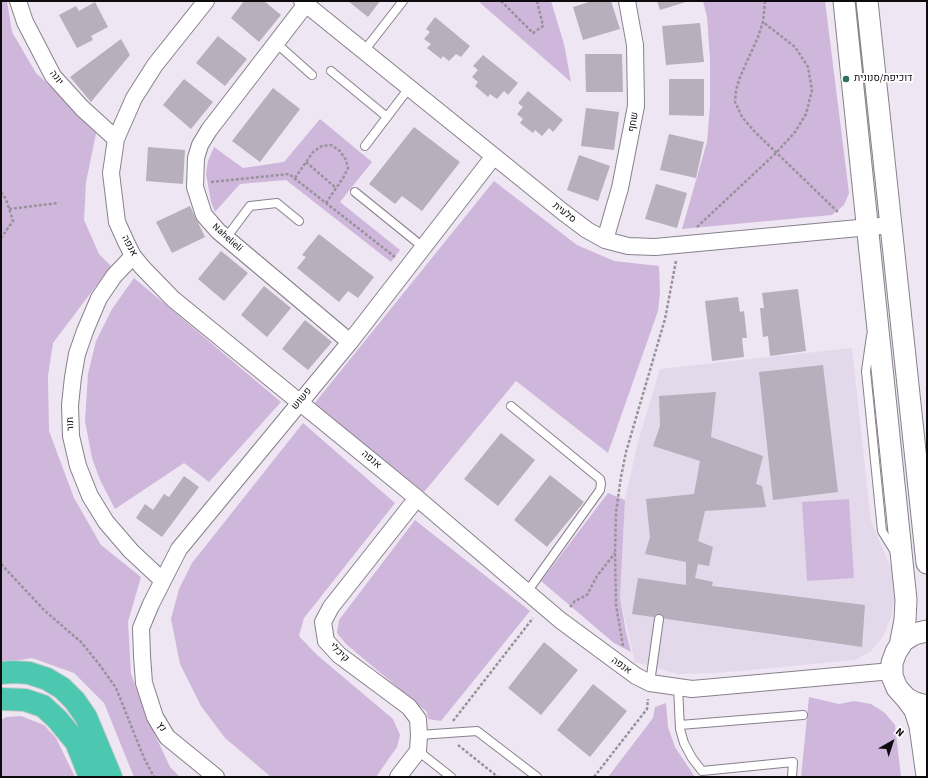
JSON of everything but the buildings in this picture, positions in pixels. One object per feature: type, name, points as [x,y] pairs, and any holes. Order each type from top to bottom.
[{"type":"highway","points":[[1,673],[29,673],[47,679],[62,688],[76,701],[86,717],[112,777]]},
{"type":"highway","points":[[1,699],[25,700],[42,706],[57,719],[76,742],[90,777]]},
{"type":"street","name":"יונה","points":[[18,1],[25,22],[53,76],[82,108],[116,139]]},
{"type":"street","name":"אנפה","points":[[206,1],[143,83],[131,105],[116,139],[111,173],[117,222],[133,256],[173,299],[417,498],[560,620],[618,664],[650,683],[692,689],[892,670]]},
{"type":"street","name":"שחף","points":[[605,240],[620,188],[636,106],[635,45],[627,1]]},
{"type":"street","points":[[844,1],[861,228],[876,302],[903,564],[906,600],[905,620],[900,646]]},
{"type":"street","points":[[867,1],[927,563]]},
{"type":"street","name":"סלעית","points":[[304,3],[563,212],[587,230],[605,240],[628,246],[655,247],[891,225]]},
{"type":"street","name":"Nahelieli","points":[[304,3],[276,44],[209,130],[200,145],[196,158],[195,183],[198,200],[204,215],[226,238],[350,342]]},
{"type":"street","name":"פשוש","points":[[142,656],[142,628],[162,580],[179,549],[350,342],[494,156]]},
{"type":"street","name":"תור","points":[[133,256],[114,276],[99,298],[84,331],[77,354],[73,377],[70,405],[71,436],[78,466],[90,496],[106,522],[132,551],[162,580]]},
{"type":"street","name":"קיכלי","points":[[417,498],[331,607],[322,622],[326,641],[339,655],[408,707],[418,719],[418,751]]},
{"type":"street","points":[[927,631],[914,634],[900,646],[892,663],[892,670],[897,688],[915,710],[920,726],[927,776]]},
{"type":"street","name":"נץ","points":[[142,656],[144,683],[155,717],[167,737],[216,777]]},
{"type":"street","points":[[906,698],[915,703],[927,706]]},
{"type":"street","points":[[398,777],[418,751]]},
{"type":"lane","points":[[364,51],[403,1]]},
{"type":"lane","points":[[276,44],[312,75]]},
{"type":"lane","points":[[331,71],[387,117]]},
{"type":"lane","points":[[365,146],[409,88]]},
{"type":"lane","points":[[355,192],[424,247]]},
{"type":"lane","points":[[226,238],[250,206],[277,203],[299,221]]},
{"type":"lane","points":[[511,406],[600,479],[601,484],[600,490],[526,592]]},
{"type":"lane","points":[[650,683],[659,619]]},
{"type":"lane","points":[[678,687],[680,725],[684,743],[692,758],[702,771],[793,762],[792,777]]},
{"type":"lane","points":[[680,725],[803,715]]},
{"type":"lane","points":[[419,735],[477,731],[537,777]]},
{"type":"lane","points":[[418,751],[451,777]]},
{"type":"path","points":[[502,1],[533,33],[543,26],[537,1]]},
{"type":"path","points":[[765,1],[763,22],[736,90],[735,102],[742,117],[776,153],[861,228]]},
{"type":"path","points":[[623,647],[616,605],[616,512],[625,458],[673,288],[678,245],[776,153],[795,132],[806,114],[812,90],[808,67],[795,47],[763,22]]},
{"type":"path","points":[[295,178],[313,152],[322,146],[331,146],[340,151],[346,160],[348,168],[326,203]]},
{"type":"path","points":[[306,162],[336,188]]},
{"type":"path","points":[[195,183],[289,174],[408,267]]},
{"type":"path","points":[[1,192],[13,221],[1,238]]},
{"type":"path","points":[[9,209],[58,203]]},
{"type":"path","points":[[560,620],[575,601],[587,595],[597,576],[615,553]]},
{"type":"path","points":[[1,564],[45,611],[81,642],[99,664],[116,688],[144,758],[154,777]]},
{"type":"path","points":[[498,777],[443,734],[543,605]]},
{"type":"path","points":[[594,777],[647,709],[650,683]]},
{"type":"shaded area","points":[[1,1],[7,1],[12,32],[36,73],[97,129],[86,182],[84,220],[99,254],[111,266],[53,343],[48,376],[49,431],[74,498],[101,545],[141,577],[128,622],[131,674],[149,722],[170,767],[180,777],[134,777],[104,703],[74,673],[32,658],[1,663]]},
{"type":"shaded area","points":[[478,1],[551,1],[564,44],[571,82]]},
{"type":"shaded area","points":[[703,1],[825,1],[849,193],[844,205],[832,215],[682,229],[707,142],[710,106],[710,59],[707,17]]},
{"type":"shaded area","points":[[320,119],[372,162],[340,202],[400,250],[391,262],[286,180],[240,184],[215,212],[211,202],[206,174],[208,161],[214,147],[243,168],[284,162]]},
{"type":"shaded area","points":[[494,181],[577,245],[614,261],[659,266],[660,293],[658,311],[608,453],[516,381],[424,492],[314,404]]},
{"type":"shaded area","points":[[134,278],[281,402],[209,482],[184,463],[115,509],[100,480],[92,458],[85,421],[88,374],[96,341],[112,309]]},
{"type":"shaded area","points":[[852,348],[871,521],[891,568],[894,598],[892,613],[884,635],[871,651],[855,660],[717,673],[678,674],[635,662],[620,598],[625,500],[638,442],[660,369]]},
{"type":"shaded area","points":[[303,423],[395,503],[304,618],[299,636],[316,654],[393,719],[400,735],[397,747],[376,777],[271,777],[225,738],[201,706],[180,664],[171,619],[179,589],[192,563]]},
{"type":"shaded area","points":[[608,493],[625,500],[620,598],[631,652],[614,643],[541,581]]},
{"type":"shaded area","points":[[849,499],[854,578],[807,581],[802,502]]},
{"type":"shaded area","points":[[415,520],[530,611],[441,721],[428,719],[427,712],[346,644],[337,633],[339,620]]},
{"type":"shaded area","points":[[809,697],[839,704],[854,701],[871,704],[885,713],[895,725],[901,777],[801,777]]},
{"type":"shaded area","points":[[666,703],[668,727],[675,747],[695,777],[608,777],[653,718],[655,707]]},
{"type":"shaded area","points":[[21,716],[44,725],[56,738],[75,777],[1,777],[1,720],[6,717]]},
{"type":"place","name":"דוכיפת/סנונית","points":[[846,79]]}]
